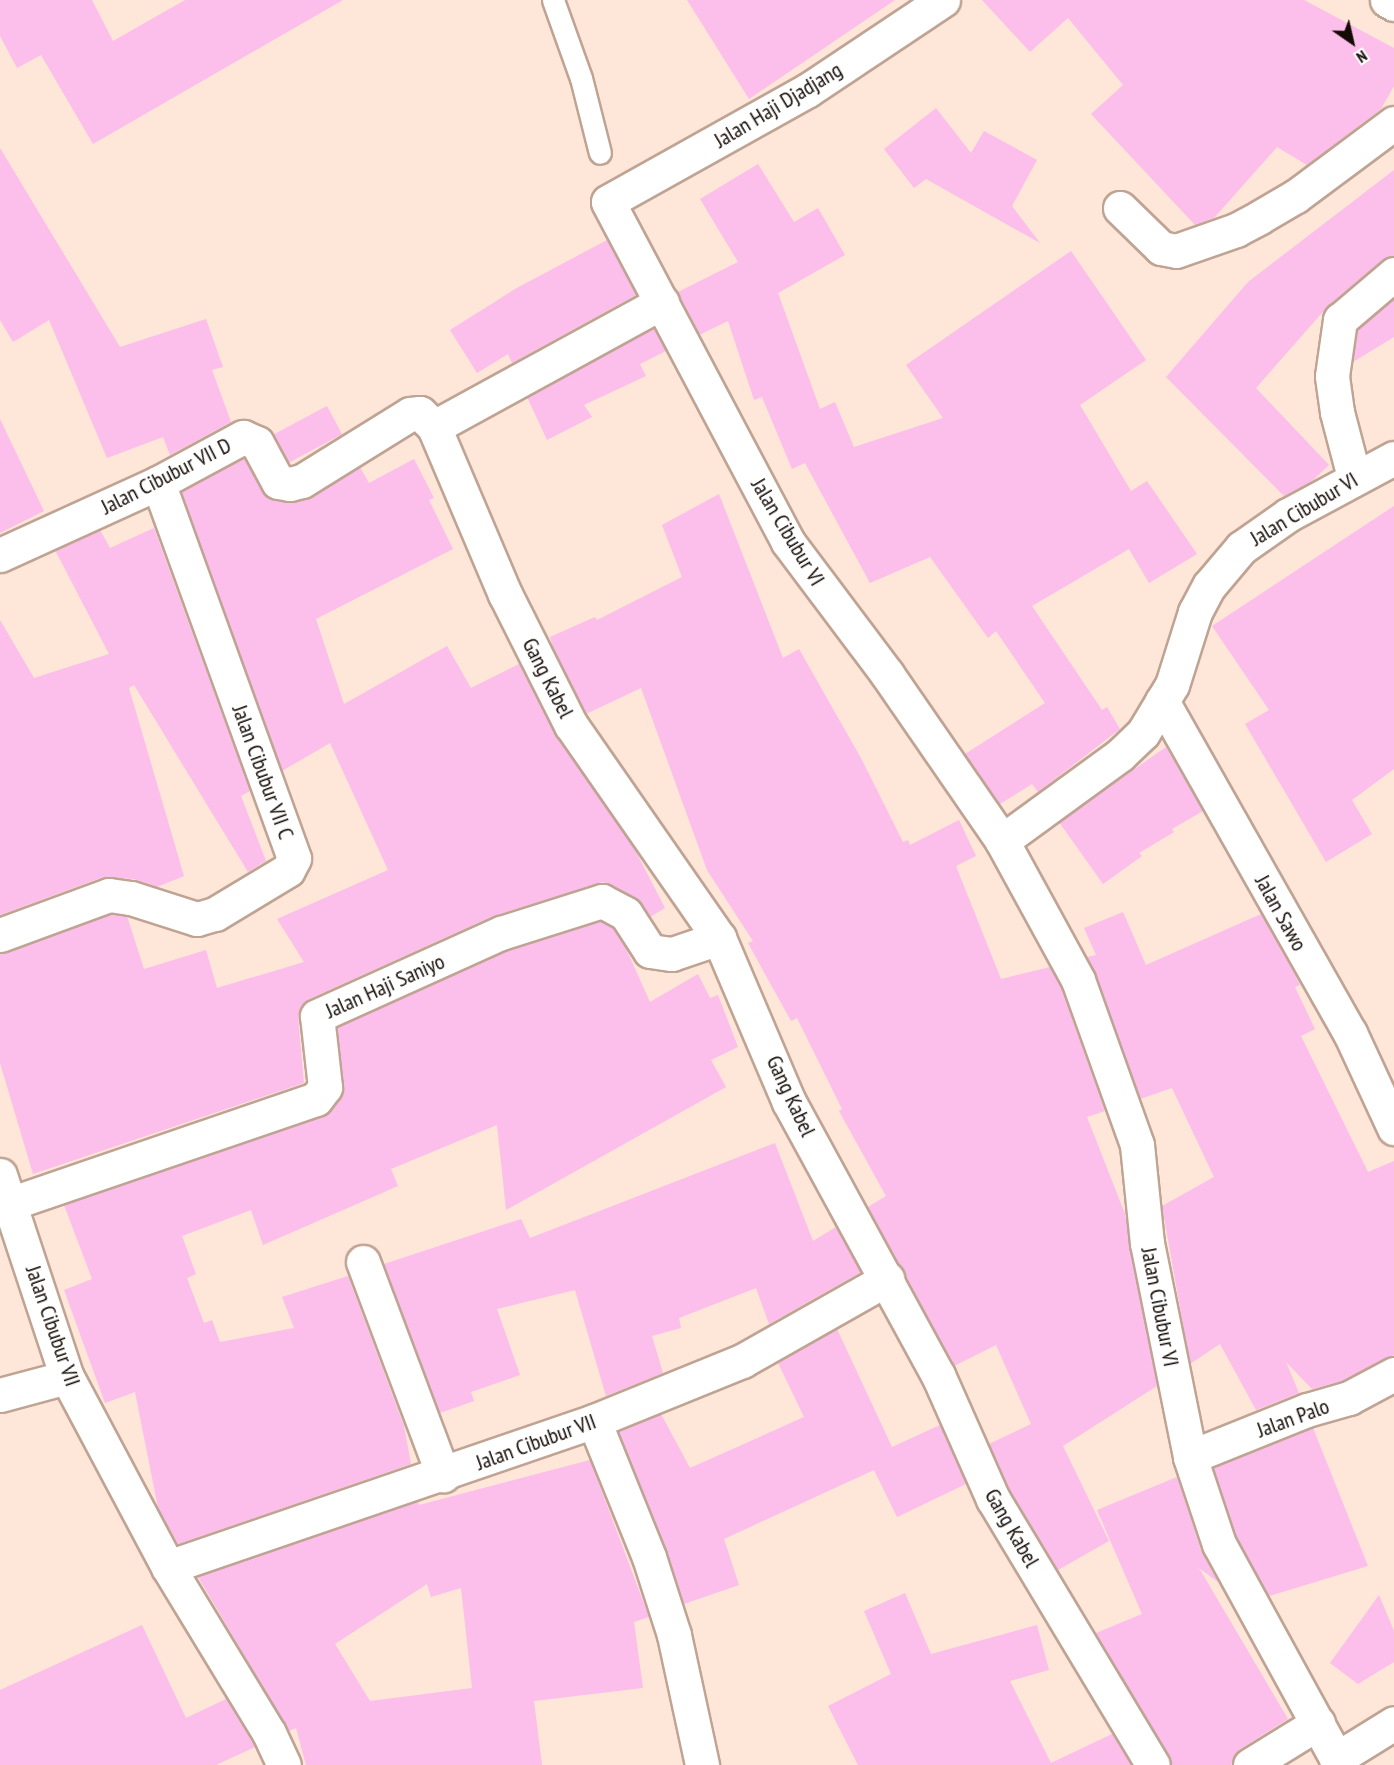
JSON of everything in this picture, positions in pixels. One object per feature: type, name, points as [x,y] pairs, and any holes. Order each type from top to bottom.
[{"type":"street","name":"Jalan Haji Djadjang","points":[[608,202],[808,90],[943,0]]},
{"type":"street","points":[[1388,0],[1394,4]]},
{"type":"street","points":[[1120,208],[1161,248],[1176,251],[1236,230],[1296,196],[1394,123]]},
{"type":"street","name":"Jalan Cibubur VI","points":[[608,202],[788,542],[887,674],[1002,841],[1078,980],[1137,1145],[1147,1243],[1190,1457],[1219,1544],[1338,1762]]},
{"type":"street","points":[[1354,477],[1337,412],[1332,376],[1340,320],[1394,274]]},
{"type":"street","points":[[434,427],[662,302]]},
{"type":"street","name":"Jalan Cibubur VII D","points":[[0,555],[158,483],[243,436],[257,443],[278,482],[290,484],[302,480],[410,414],[420,413],[434,427]]},
{"type":"street","name":"Gang Kabel","points":[[434,427],[505,594],[571,724],[719,938],[735,967],[789,1102],[938,1375],[993,1499],[1153,1765]]},
{"type":"street","name":"Jalan Cibubur VI","points":[[1002,841],[1120,755],[1143,732],[1162,702],[1180,664],[1195,612],[1209,586],[1241,548],[1288,515],[1354,477],[1394,458]]},
{"type":"street","name":"Jalan Cibubur VII C","points":[[0,935],[109,895],[151,903],[177,915],[206,916],[288,870],[294,858],[158,483]]},
{"type":"street","name":"Jalan Sawo","points":[[1162,702],[1350,1034],[1394,1128]]},
{"type":"street","name":"Jalan Haji Saniyo","points":[[5,1190],[316,1099],[325,1087],[317,1016],[501,933],[602,901],[626,914],[650,951],[672,954],[719,938]]},
{"type":"street","name":"Jalan Cibubur VII","points":[[5,1190],[66,1377],[168,1567],[269,1733],[284,1765]]},
{"type":"street","points":[[363,1262],[443,1475]]},
{"type":"street","name":"Jalan Cibubur VII","points":[[168,1567],[443,1475],[594,1421],[742,1361],[887,1278]]},
{"type":"street","name":"Jalan Palo","points":[[1190,1457],[1307,1410],[1349,1398],[1394,1374]]},
{"type":"street","points":[[0,1395],[66,1377]]},
{"type":"street","points":[[594,1421],[649,1557],[674,1635],[702,1765]]},
{"type":"street","points":[[1250,1765],[1318,1723]]},
{"type":"street","points":[[1338,1762],[1394,1723]]},
{"type":"lane","points":[[553,0],[580,78],[600,153]]},
{"type":"building","points":[[0,0],[92,0],[113,41],[185,0],[343,0],[93,144],[41,55],[17,68],[0,36]]},
{"type":"building","points":[[687,0],[895,0],[749,99]]},
{"type":"building","points":[[982,0],[1304,0],[1394,48],[1394,86],[1381,109],[1307,165],[1277,147],[1214,218],[1195,225],[1091,114],[1123,85],[1068,18],[1030,52]]},
{"type":"building","points":[[936,108],[971,153],[984,131],[1037,160],[1012,206],[1040,243],[926,179],[914,188],[884,149]]},
{"type":"building","points":[[0,148],[120,347],[206,319],[223,367],[212,370],[231,422],[170,455],[163,437],[107,458],[49,320],[13,342],[0,320]]},
{"type":"building","points":[[758,164],[794,222],[818,208],[845,255],[778,293],[820,409],[835,402],[854,447],[943,418],[906,365],[1071,251],[1146,360],[1080,405],[1131,491],[1147,481],[1197,554],[1149,583],[1129,549],[1032,606],[1102,710],[1107,707],[1120,729],[1038,792],[1032,784],[1000,804],[965,754],[1045,703],[996,631],[988,638],[930,557],[870,583],[805,463],[792,469],[762,397],[754,400],[728,321],[699,335],[680,297],[678,292],[738,262],[700,199]]},
{"type":"building","points":[[1394,170],[1394,256],[1382,260],[1328,306],[1256,388],[1329,465],[1312,481],[1284,496],[1166,377],[1248,282]]},
{"type":"building","points":[[607,240],[636,295],[512,363],[508,354],[477,373],[450,330],[515,289]]},
{"type":"building","points":[[1394,299],[1394,337],[1353,362],[1358,330]]},
{"type":"building","points":[[654,328],[666,351],[640,364],[646,376],[584,405],[592,417],[547,440],[527,397]]},
{"type":"building","points":[[327,406],[342,434],[288,463],[273,435]]},
{"type":"building","points":[[0,419],[44,511],[0,533]]},
{"type":"building","points":[[244,458],[267,497],[287,503],[312,497],[360,467],[369,483],[414,459],[434,498],[429,500],[453,549],[316,619],[344,704],[447,646],[471,688],[519,664],[556,736],[634,848],[665,908],[650,917],[635,898],[603,882],[493,916],[309,999],[301,1006],[298,1017],[304,1083],[33,1174],[0,1063],[0,953],[111,914],[127,916],[144,969],[206,950],[217,988],[304,962],[277,919],[388,870],[330,743],[282,771],[188,512],[182,491]]},
{"type":"building","points":[[719,494],[783,658],[799,649],[862,760],[903,842],[908,840],[910,845],[959,820],[976,856],[956,866],[1001,979],[1050,967],[1061,988],[1105,1111],[1087,1117],[1125,1214],[1157,1386],[1063,1446],[1109,1541],[1058,1570],[1010,1490],[989,1444],[1031,1424],[996,1345],[954,1366],[868,1207],[886,1196],[839,1111],[842,1109],[797,1018],[791,1021],[748,943],[753,941],[707,870],[641,688],[586,714],[553,647],[550,637],[595,617],[597,620],[682,577],[662,525]]},
{"type":"building","points":[[1394,506],[1394,769],[1352,800],[1372,834],[1326,862],[1245,724],[1269,710],[1212,626]]},
{"type":"building","points":[[154,528],[250,791],[241,796],[266,861],[248,872],[134,685],[129,688],[184,876],[157,887],[134,879],[103,877],[0,915],[0,620],[34,678],[109,654],[55,550],[100,530],[110,548]]},
{"type":"building","points":[[1166,747],[1203,811],[1172,829],[1174,832],[1139,853],[1142,856],[1103,884],[1059,822]]},
{"type":"building","points":[[1123,912],[1146,965],[1261,914],[1300,985],[1295,987],[1315,1029],[1301,1036],[1368,1172],[1394,1161],[1394,1355],[1342,1381],[1312,1389],[1286,1362],[1299,1393],[1256,1410],[1220,1344],[1190,1364],[1162,1206],[1214,1177],[1172,1088],[1140,1099],[1087,957],[1096,955],[1084,928]]},
{"type":"building","points":[[600,921],[613,928],[627,951],[650,1002],[698,974],[710,998],[718,995],[738,1047],[711,1060],[726,1087],[506,1210],[497,1125],[391,1169],[398,1186],[263,1245],[251,1210],[182,1236],[196,1274],[187,1278],[204,1323],[212,1320],[220,1342],[294,1328],[282,1297],[348,1276],[404,1426],[411,1464],[178,1544],[158,1508],[135,1392],[105,1403],[64,1290],[92,1279],[64,1205],[323,1116],[340,1098],[344,1086],[337,1027],[508,951]]},
{"type":"building","points":[[775,1143],[813,1241],[836,1227],[861,1272],[769,1324],[756,1288],[679,1318],[681,1328],[652,1336],[663,1373],[606,1396],[575,1290],[497,1309],[520,1375],[471,1392],[474,1401],[440,1413],[384,1264],[521,1219],[530,1238]]},
{"type":"building","points":[[837,1329],[892,1447],[940,1425],[966,1484],[897,1517],[874,1470],[724,1539],[739,1585],[684,1604],[618,1431],[661,1414],[690,1468],[804,1417],[778,1363]]},
{"type":"building","points":[[1313,1428],[1368,1566],[1269,1596],[1236,1536],[1213,1468]]},
{"type":"building","points":[[590,1460],[649,1617],[634,1622],[643,1688],[534,1701],[542,1765],[306,1765],[296,1728],[289,1731],[198,1577],[418,1501],[419,1505]],"holes":[[[427,1584],[431,1597],[461,1588],[472,1688],[370,1701],[335,1644]]]},
{"type":"building","points":[[1177,1477],[1201,1550],[1218,1582],[1199,1568],[1288,1719],[1240,1749],[1231,1765],[1172,1765],[1096,1633],[1142,1614],[1097,1510]]},
{"type":"building","points":[[905,1593],[931,1654],[1037,1625],[1049,1670],[1010,1681],[1051,1763],[1112,1734],[1131,1765],[858,1765],[828,1706],[891,1674],[864,1611]]},
{"type":"building","points":[[1379,1595],[1394,1631],[1394,1662],[1358,1684],[1330,1663]]},
{"type":"building","points":[[142,1625],[186,1718],[226,1699],[255,1747],[216,1765],[0,1765],[0,1690]]}]
